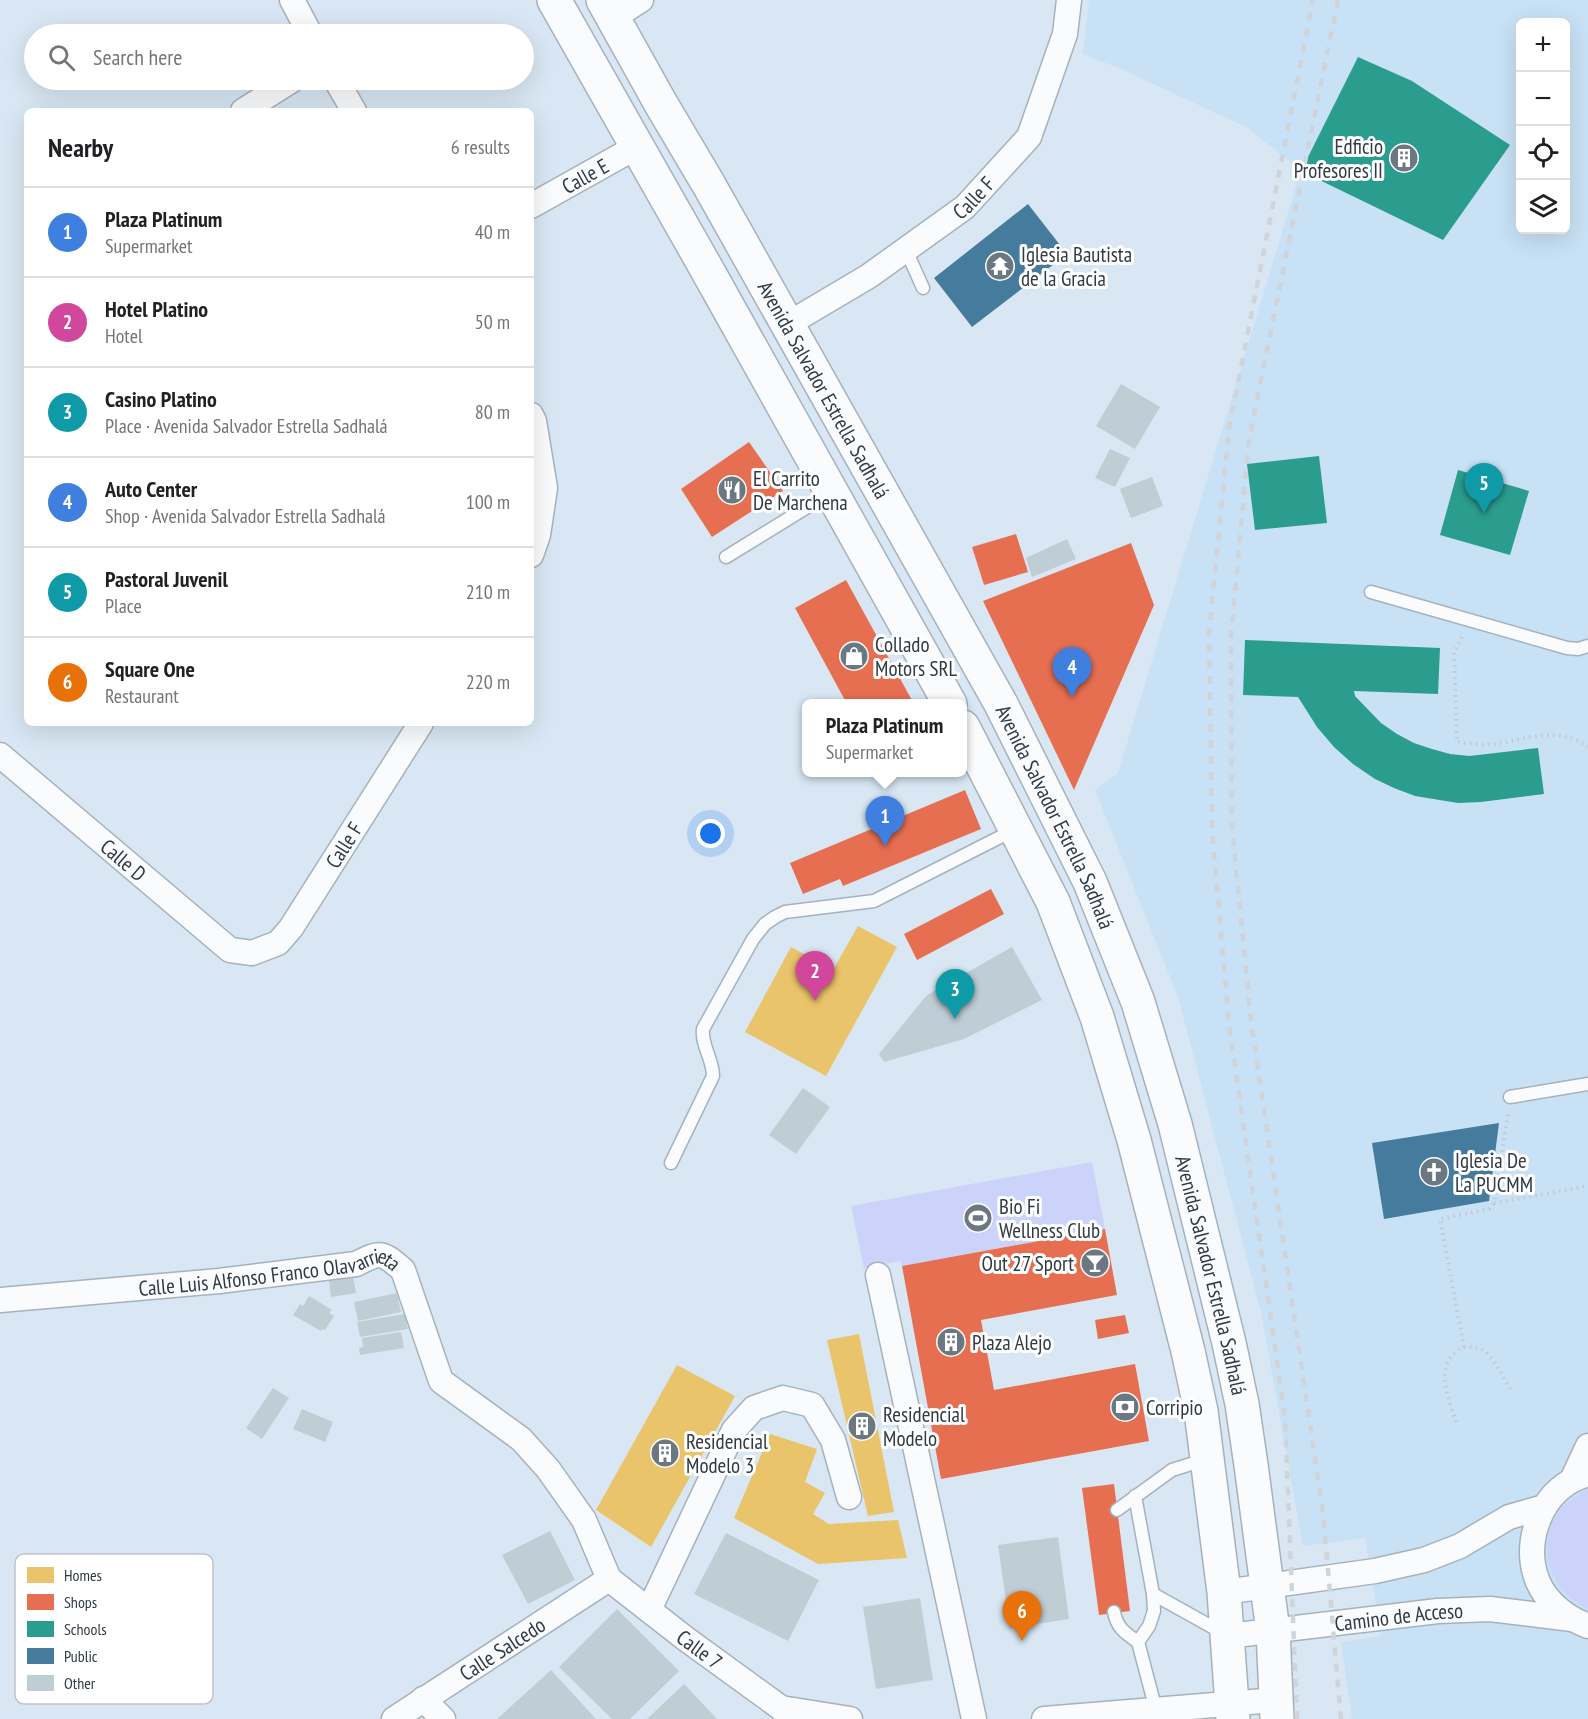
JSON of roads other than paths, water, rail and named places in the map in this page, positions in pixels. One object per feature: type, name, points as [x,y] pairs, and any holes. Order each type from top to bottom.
[{"type":"main road","name":"Avenida Salvador Estrella Sadhalá","points":[[554,0],[947,699]]},
{"type":"main road","name":"Avenida Salvador Estrella Sadhalá","points":[[608,9],[1001,704],[1090,882],[1138,1002],[1175,1124],[1229,1343],[1247,1434],[1273,1631],[1277,1710]]},
{"type":"main road","name":"Avenida Salvador Estrella Sadhalá","points":[[967,735],[1053,902],[1097,1017],[1134,1140],[1201,1411],[1224,1593],[1233,1712]]},
{"type":"street","points":[[292,0],[305,24]]},
{"type":"street","points":[[608,9],[641,0]]},
{"type":"street","name":"Calle F","points":[[788,324],[869,276],[965,207],[1029,138],[1065,34],[1069,0]]},
{"type":"street","points":[[248,108],[276,90]]},
{"type":"street","points":[[342,90],[352,108]]},
{"type":"street","name":"Calle E","points":[[534,204],[638,146]]},
{"type":"street","points":[[534,422],[545,488],[538,535],[534,546]]},
{"type":"street","name":"Calle F","points":[[252,953],[278,943],[291,928],[414,726]]},
{"type":"street","name":"Calle D","points":[[0,755],[230,950],[252,953]]},
{"type":"street","name":"Calle Luis Alfonso Franco Olavarrieta","points":[[0,1300],[219,1281],[356,1264],[372,1255],[386,1256],[403,1270],[441,1381],[521,1439],[548,1469],[584,1520],[609,1579]]},
{"type":"street","points":[[878,1275],[974,1719]]},
{"type":"street","points":[[649,1610],[734,1430],[754,1408],[783,1398],[812,1405],[833,1440],[849,1497]]},
{"type":"street","points":[[1580,1623],[1552,1603],[1538,1582],[1532,1556],[1534,1531],[1544,1507],[1561,1487],[1580,1477],[1588,1446]]},
{"type":"street","points":[[1224,1593],[1375,1571],[1424,1560],[1460,1546],[1509,1517],[1544,1507]]},
{"type":"street","name":"Calle 7","points":[[609,1579],[785,1714]]},
{"type":"street","name":"Calle Salcedo","points":[[394,1719],[609,1579]]},
{"type":"street","name":"Camino de Acceso","points":[[1228,1636],[1383,1617],[1490,1609],[1580,1623]]},
{"type":"street","points":[[423,1699],[443,1719]]},
{"type":"street","points":[[1044,1719],[1156,1710],[1233,1712],[1277,1710]]},
{"type":"street","points":[[785,1714],[850,1719]]},
{"type":"lane","points":[[906,250],[923,288]]},
{"type":"lane","points":[[726,557],[832,492]]},
{"type":"lane","points":[[1371,592],[1567,648],[1578,649],[1588,646]]},
{"type":"lane","points":[[671,1164],[713,1076],[713,1068],[702,1036],[703,1029],[753,939],[765,924],[785,912],[874,901],[1015,829]]},
{"type":"lane","points":[[1510,1096],[1588,1084]]},
{"type":"lane","points":[[1117,1510],[1172,1470],[1208,1458]]},
{"type":"lane","points":[[1136,1496],[1154,1611],[1149,1626],[1138,1642]]},
{"type":"lane","points":[[1153,1594],[1228,1636]]},
{"type":"lane","points":[[1114,1612],[1121,1630],[1138,1642],[1156,1710]]},
{"type":"railway","points":[[1297,1719],[1285,1418],[1229,1024],[1212,830],[1209,633],[1229,429],[1313,0]]},
{"type":"railway","points":[[1338,0],[1249,439],[1231,636],[1232,827],[1251,1021],[1323,1513],[1341,1719]]},
{"type":"place","name":"Edficio Profesores II","points":[[1404,158]]},
{"type":"place","name":"Iglesia Bautista de la Gracia","points":[[1000,266]]},
{"type":"place","name":"El Carrito De Marchena","points":[[732,490]]},
{"type":"place","name":"Pastoral Juvenil","points":[[1484,513]]},
{"type":"place","name":"Collado Motors SRL","points":[[854,656]]},
{"type":"place","name":"Auto Center","points":[[1072,697]]},
{"type":"place","name":"Plaza Platinum","points":[[885,846]]},
{"type":"place","name":"Hotel Platino","points":[[815,1001]]},
{"type":"place","name":"Casino Platino","points":[[955,1019]]},
{"type":"place","name":"Iglesia De La PUCMM","points":[[1434,1172]]},
{"type":"place","name":"Bio Fi Wellness Club","points":[[978,1218]]},
{"type":"place","name":"Out 27 Sport","points":[[1095,1263]]},
{"type":"place","name":"Plaza Alejo","points":[[951,1342]]},
{"type":"place","name":"Corripio","points":[[1125,1407]]},
{"type":"place","name":"Residencial Modelo","points":[[862,1426]]},
{"type":"place","name":"Residencial Modelo 3","points":[[665,1453]]},
{"type":"place","name":"Square One","points":[[1022,1641]]}]
